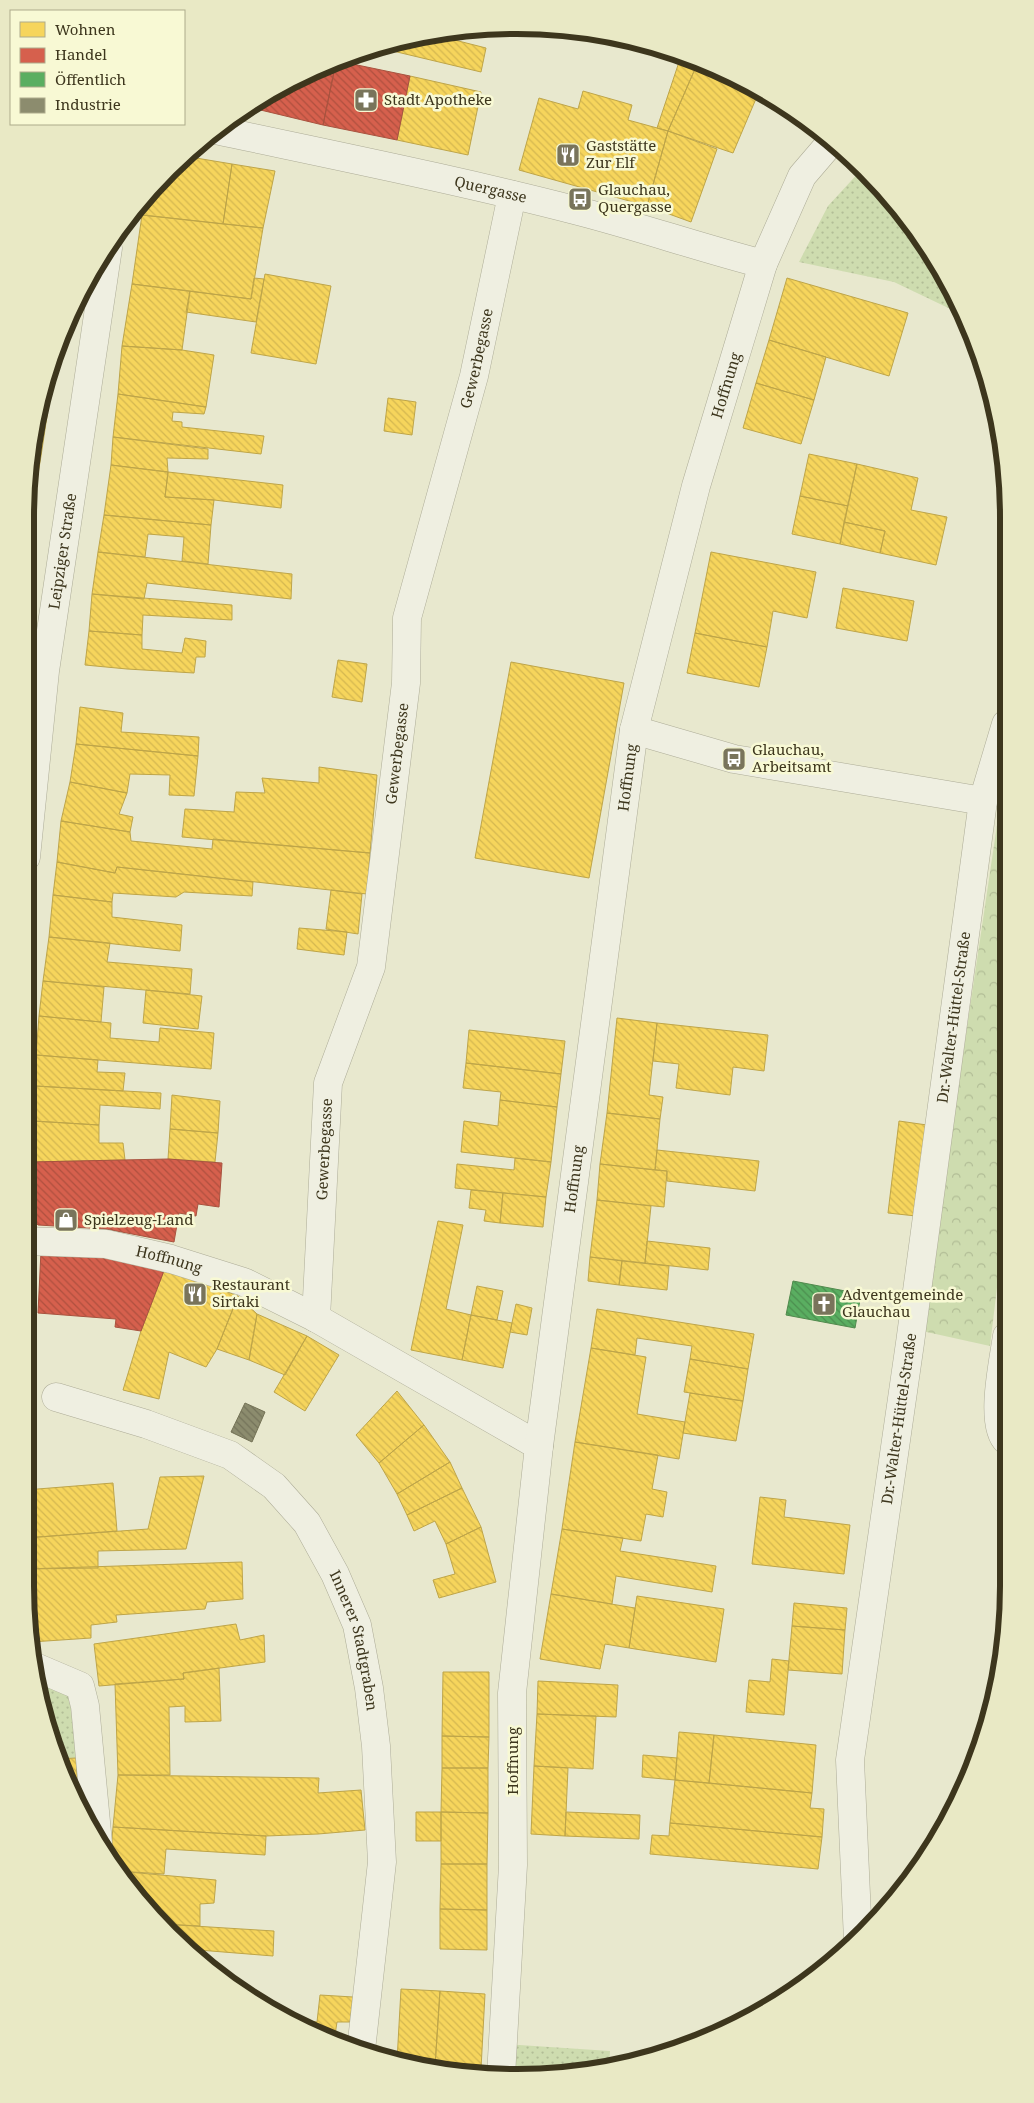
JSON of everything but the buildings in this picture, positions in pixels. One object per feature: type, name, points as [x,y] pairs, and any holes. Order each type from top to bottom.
[{"type":"street","name":"Quergasse","points":[[226,132],[579,211],[710,251],[763,264]]},
{"type":"street","name":"Hoffnung","points":[[501,2069],[513,1865],[512,1693],[539,1446],[634,730],[696,486],[763,264],[802,176],[827,147]]},
{"type":"street","name":"Gewerbegasse","points":[[316,1318],[328,1083],[371,967],[406,683],[406,618],[474,376],[512,195]]},
{"type":"street","name":"Leipziger Straße","points":[[34,783],[46,671],[106,263]]},
{"type":"street","points":[[634,730],[734,759],[983,801]]},
{"type":"street","name":"Dr.-Walter-Hüttel-Straße","points":[[858,1929],[850,1760],[912,1334],[983,801],[1000,744]]},
{"type":"street","name":"Hoffnung","points":[[34,1241],[106,1244],[171,1258],[244,1282],[316,1318],[539,1446]]},
{"type":"street","points":[[1000,1383],[997,1403],[1000,1420]]},
{"type":"street","name":"Innerer Stadtgraben","points":[[56,1398],[146,1424],[230,1455],[274,1486],[306,1523],[335,1574],[357,1625],[369,1688],[376,1746],[382,1862],[362,2044]]},
{"type":"street","points":[[41,1670],[80,1686],[85,1706],[96,1824]]},
{"type":"green space","points":[[858,174],[880,198],[919,249],[936,275],[953,310],[894,282],[799,262],[828,206]]},
{"type":"green space","points":[[1000,805],[1000,1262],[990,1346],[922,1331]]},
{"type":"green space","points":[[44,1684],[71,1696],[76,1758],[66,1759],[50,1711]]},
{"type":"green space","points":[[504,2044],[610,2051],[609,2060],[549,2068],[502,2069]]},
{"type":"place","name":"Stadt Apotheke","points":[[366,100]]},
{"type":"place","name":"Gaststätte Zur Elf","points":[[568,155]]},
{"type":"place","name":"Glauchau, Quergasse","points":[[580,199]]},
{"type":"place","name":"Glauchau, Arbeitsamt","points":[[734,759]]},
{"type":"place","name":"Spielzeug-Land","points":[[66,1220]]},
{"type":"place","name":"Restaurant Sirtaki","points":[[195,1294]]},
{"type":"place","name":"Adventgemeinde Glauchau","points":[[824,1304]]}]
